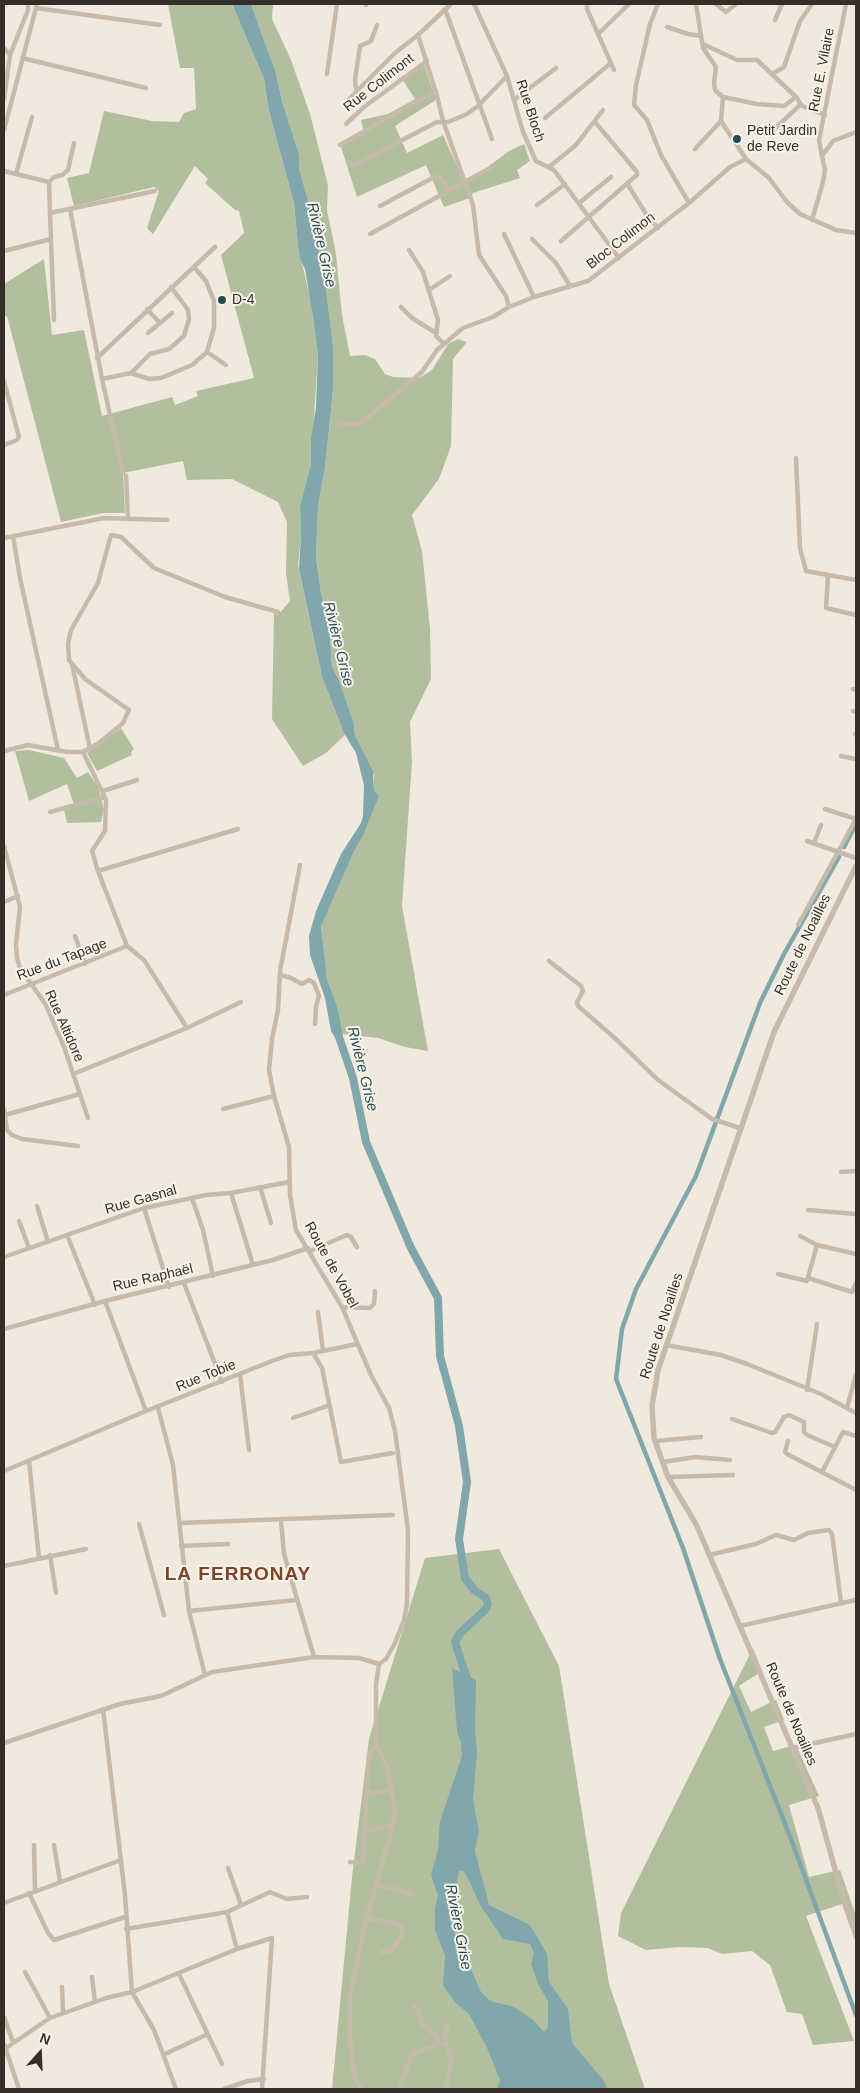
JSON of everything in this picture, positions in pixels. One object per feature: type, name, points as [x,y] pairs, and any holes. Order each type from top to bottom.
[{"type":"street","points":[[4,99],[10,56],[28,10],[28,4]]},
{"type":"street","points":[[327,74],[337,4]]},
{"type":"street","points":[[346,102],[356,89],[395,52],[418,35],[451,4]]},
{"type":"street","name":"Rue Bloch","points":[[474,4],[507,76],[523,132],[536,160],[554,170],[619,258]]},
{"type":"street","points":[[598,34],[630,4]]},
{"type":"street","points":[[658,4],[650,24],[636,85],[636,108],[647,120],[661,155],[688,203]]},
{"type":"street","points":[[696,4],[705,53],[716,67],[714,82],[721,96],[721,121],[746,159],[769,178],[787,202],[812,220],[836,230],[856,233]]},
{"type":"street","points":[[716,4],[726,12],[736,4]]},
{"type":"street","points":[[775,20],[782,4]]},
{"type":"street","points":[[772,74],[784,67],[800,21],[812,4]]},
{"type":"street","name":"Rue E. Vilaire","points":[[812,220],[823,182],[824,170],[818,140],[846,4]]},
{"type":"street","points":[[4,130],[36,6],[160,25]]},
{"type":"street","points":[[587,6],[614,70]]},
{"type":"street","points":[[445,9],[478,106],[492,139]]},
{"type":"street","points":[[356,89],[355,80],[360,46],[371,41],[377,25]]},
{"type":"street","points":[[667,27],[701,36]]},
{"type":"street","points":[[418,35],[437,94],[442,121],[473,204],[479,255],[506,296],[509,307]]},
{"type":"street","points":[[703,44],[737,60],[753,59],[772,74],[796,97],[800,104],[824,115]]},
{"type":"street","points":[[4,48],[10,56]]},
{"type":"street","points":[[22,58],[146,88]]},
{"type":"street","name":"Rue Colimont","points":[[346,124],[364,107],[427,61]]},
{"type":"street","points":[[545,118],[611,62]]},
{"type":"street","points":[[514,100],[556,68]]},
{"type":"street","points":[[352,166],[437,122],[451,121],[478,106],[507,76]]},
{"type":"street","points":[[340,145],[437,94]]},
{"type":"street","points":[[721,96],[757,104],[784,106],[796,97]]},
{"type":"street","points":[[771,132],[800,104]]},
{"type":"street","points":[[549,167],[576,145],[603,110]]},
{"type":"street","points":[[16,174],[32,117]]},
{"type":"street","points":[[694,149],[721,121]]},
{"type":"street","points":[[561,241],[637,177],[637,172],[595,122]]},
{"type":"street","points":[[822,156],[834,141],[856,132]]},
{"type":"street","points":[[54,320],[49,182],[54,177],[62,175],[68,170],[74,143]]},
{"type":"street","name":"Bloc Colimon","points":[[340,424],[360,424],[422,372],[437,350],[463,328],[493,317],[509,307],[534,297],[588,281],[658,228],[730,167],[746,159]]},
{"type":"street","points":[[370,234],[494,166]]},
{"type":"street","points":[[4,171],[49,182]]},
{"type":"street","points":[[380,206],[438,175],[450,190]]},
{"type":"street","points":[[579,203],[610,177]]},
{"type":"street","points":[[537,205],[565,184]]},
{"type":"street","points":[[628,185],[646,214],[658,228]]},
{"type":"street","points":[[50,213],[155,191]]},
{"type":"street","points":[[70,209],[97,358],[124,475],[128,519]]},
{"type":"street","points":[[504,234],[534,297]]},
{"type":"street","points":[[4,251],[51,239]]},
{"type":"street","points":[[532,239],[556,263],[570,286]]},
{"type":"street","points":[[97,358],[215,247]]},
{"type":"street","points":[[409,250],[423,272],[429,290],[438,320],[436,333]]},
{"type":"street","points":[[102,379],[131,373],[149,379],[161,378],[192,365],[207,352],[214,328],[214,301],[206,281],[194,267]]},
{"type":"street","points":[[429,290],[450,276]]},
{"type":"street","points":[[131,373],[150,354],[169,349],[184,336],[189,319],[188,310],[171,287]]},
{"type":"street","points":[[401,307],[412,318],[436,333],[444,344]]},
{"type":"street","points":[[147,309],[160,323]]},
{"type":"street","points":[[148,333],[172,312]]},
{"type":"street","points":[[207,352],[226,365]]},
{"type":"street","points":[[4,381],[19,437],[17,440],[4,445]]},
{"type":"street","points":[[796,458],[797,516],[803,564],[806,571],[856,580]]},
{"type":"street","points":[[4,538],[104,518],[167,520]]},
{"type":"street","points":[[4,751],[28,746],[83,752],[90,749],[123,723],[130,710],[85,679],[69,660],[68,644],[70,630],[98,583],[112,535],[120,537],[154,568],[225,597],[278,612]]},
{"type":"street","points":[[12,536],[58,750]]},
{"type":"street","points":[[828,576],[826,608],[856,615]]},
{"type":"street","points":[[72,664],[90,749]]},
{"type":"street","points":[[83,752],[103,791],[108,813],[105,831],[92,851],[98,871],[128,946],[144,960],[187,1028]]},
{"type":"street","points":[[841,756],[856,759]]},
{"type":"street","points":[[103,791],[137,780]]},
{"type":"street","points":[[50,812],[105,797]]},
{"type":"street","points":[[798,925],[856,819],[825,809]]},
{"type":"street","points":[[814,843],[821,825]]},
{"type":"street","points":[[98,871],[238,829]]},
{"type":"street","points":[[807,841],[856,858]]},
{"type":"street","name":"Rue Altidore","points":[[4,846],[18,896],[19,925],[16,944],[20,968],[46,1005],[88,1118]]},
{"type":"street","name":"Route de Vobel","points":[[300,865],[280,975],[278,1010],[272,1039],[269,1070],[274,1096],[289,1147],[289,1182],[292,1215],[296,1230],[342,1307],[392,1417],[401,1469],[408,1530],[407,1604],[404,1620],[386,1659],[379,1664]]},
{"type":"street","name":"Route de Noailles","points":[[856,866],[774,1032],[666,1345],[658,1370],[652,1406],[655,1441],[668,1477],[696,1524],[818,1808],[843,1898],[856,1935]]},
{"type":"street","points":[[4,902],[18,896]]},
{"type":"street","points":[[75,936],[86,964]]},
{"type":"street","name":"Rue du Tapage","points":[[4,995],[128,946]]},
{"type":"street","points":[[549,961],[581,986],[583,991],[577,1002],[578,1006],[610,1033],[658,1080],[712,1119],[740,1128]]},
{"type":"street","points":[[280,975],[292,978],[302,984],[309,980],[314,984],[319,996],[316,1006],[316,1024]]},
{"type":"street","points":[[73,1074],[187,1028],[241,1002]]},
{"type":"street","points":[[5,1115],[80,1094]]},
{"type":"street","points":[[223,1108],[274,1096]]},
{"type":"street","points":[[4,1109],[8,1130],[12,1135],[22,1140],[78,1146]]},
{"type":"street","points":[[841,1172],[856,1171]]},
{"type":"street","name":"Rue Gasnal","points":[[4,1257],[144,1208],[289,1182]]},
{"type":"street","points":[[260,1186],[270,1223]]},
{"type":"street","points":[[231,1193],[253,1265]]},
{"type":"street","points":[[192,1198],[203,1230],[213,1276]]},
{"type":"street","points":[[37,1206],[48,1242]]},
{"type":"street","points":[[144,1208],[169,1287]]},
{"type":"street","points":[[808,1210],[856,1214]]},
{"type":"street","points":[[19,1221],[29,1248]]},
{"type":"street","points":[[67,1235],[94,1305]]},
{"type":"street","name":"Rue Raphaël","points":[[4,1329],[105,1301],[213,1276],[309,1250],[347,1235],[351,1237],[358,1247]]},
{"type":"street","points":[[800,1236],[817,1245],[856,1254]]},
{"type":"street","points":[[778,1274],[804,1282],[808,1278],[817,1245]]},
{"type":"street","points":[[808,1278],[852,1292],[856,1283]]},
{"type":"street","points":[[184,1283],[222,1382]]},
{"type":"street","points":[[342,1307],[370,1308],[374,1304],[375,1292]]},
{"type":"street","points":[[105,1301],[146,1411]]},
{"type":"street","points":[[318,1312],[323,1351]]},
{"type":"street","points":[[807,1390],[817,1324]]},
{"type":"street","name":"Rue Tobie","points":[[4,1471],[146,1411],[158,1408],[289,1355],[313,1353],[358,1344]]},
{"type":"street","points":[[666,1345],[721,1355],[807,1390],[856,1413]]},
{"type":"street","points":[[313,1353],[322,1368],[341,1462],[393,1453]]},
{"type":"street","points":[[240,1374],[249,1450]]},
{"type":"street","points":[[847,1408],[856,1374]]},
{"type":"street","points":[[293,1418],[330,1405]]},
{"type":"street","points":[[158,1408],[173,1464],[189,1611],[205,1675]]},
{"type":"street","points":[[732,1419],[772,1433],[775,1432],[784,1417],[789,1415],[804,1422],[804,1432],[807,1435],[835,1447]]},
{"type":"street","points":[[822,1472],[843,1432],[856,1436]]},
{"type":"street","points":[[655,1441],[701,1436]]},
{"type":"street","points":[[788,1441],[785,1453],[856,1490]]},
{"type":"street","points":[[663,1462],[695,1457],[730,1460]]},
{"type":"street","points":[[29,1461],[39,1558]]},
{"type":"street","points":[[668,1477],[733,1474]]},
{"type":"street","points":[[179,1523],[393,1515]]},
{"type":"street","points":[[281,1520],[284,1554],[314,1657]]},
{"type":"street","points":[[139,1524],[164,1615]]},
{"type":"street","points":[[709,1555],[756,1544],[776,1535],[794,1540],[808,1533],[829,1530],[832,1534],[840,1603]]},
{"type":"street","points":[[181,1546],[228,1544]]},
{"type":"street","points":[[4,1566],[86,1549]]},
{"type":"street","points":[[50,1556],[56,1592]]},
{"type":"street","points":[[189,1611],[296,1600]]},
{"type":"street","points":[[740,1626],[856,1600]]},
{"type":"street","points":[[4,1743],[103,1709],[153,1698],[205,1675],[235,1668],[314,1657],[359,1658],[379,1664],[376,1684],[376,1744],[387,1766],[395,1808],[393,1825],[366,1918],[350,1996],[354,2076],[360,2089]]},
{"type":"street","points":[[103,1709],[120,1860],[132,1992],[164,2054],[176,2089]]},
{"type":"street","points":[[792,1748],[856,1734]]},
{"type":"street","points":[[350,1862],[360,1863],[363,1861],[363,1832],[368,1793],[369,1754],[376,1744]]},
{"type":"street","points":[[368,1793],[393,1791]]},
{"type":"street","points":[[363,1832],[393,1825]]},
{"type":"street","points":[[34,1845],[35,1890]]},
{"type":"street","points":[[54,1845],[60,1881]]},
{"type":"street","points":[[4,1903],[120,1860]]},
{"type":"street","points":[[228,1868],[242,1905]]},
{"type":"street","points":[[376,1884],[413,1894]]},
{"type":"street","points":[[126,1929],[226,1912],[270,1892],[287,1899],[307,1897]]},
{"type":"street","points":[[29,1893],[48,1933],[54,1940],[125,1917]]},
{"type":"street","points":[[226,1912],[237,1949]]},
{"type":"street","points":[[366,1918],[397,1924],[402,1928],[402,1936],[394,1948],[390,1951],[382,1952]]},
{"type":"street","points":[[19,2089],[5,2046],[50,2018],[95,2002],[132,1992],[237,1949],[272,1938],[262,2089]]},
{"type":"street","points":[[25,1972],[50,2018]]},
{"type":"street","points":[[179,1974],[222,2064]]},
{"type":"street","points":[[92,1977],[95,2002]]},
{"type":"street","points":[[62,1987],[63,2013]]},
{"type":"street","points":[[413,2005],[419,2011],[421,2023],[436,2036],[438,2043]]},
{"type":"street","points":[[4,2017],[12,2042]]},
{"type":"street","points":[[446,2089],[452,2058],[445,2042],[447,2024]]},
{"type":"street","points":[[164,2054],[208,2034]]},
{"type":"street","points":[[399,2089],[412,2054],[445,2042]]},
{"type":"street","points":[[224,2089],[248,2081],[264,2079]]},
{"type":"green space","points":[[168,4],[232,4],[264,79],[269,111],[294,203],[298,246],[311,302],[318,355],[311,464],[300,505],[301,536],[298,565],[322,677],[345,735],[326,753],[303,766],[272,719],[274,613],[278,615],[290,601],[286,573],[287,522],[278,502],[232,479],[187,480],[183,461],[123,473],[125,513],[103,513],[61,522],[7,316],[4,316],[4,284],[44,259],[52,335],[84,330],[102,416],[172,397],[175,405],[198,396],[196,391],[254,378],[221,255],[244,233],[239,211],[235,210],[205,183],[208,179],[195,166],[153,234],[147,228],[159,191],[154,187],[74,206],[67,178],[89,173],[104,111],[152,121],[179,122],[184,113],[196,109],[194,68],[180,68]]},
{"type":"green space","points":[[251,4],[273,4],[272,19],[291,60],[310,114],[328,185],[327,210],[336,254],[342,315],[350,356],[365,355],[375,359],[385,374],[393,377],[419,378],[432,370],[448,344],[458,339],[467,342],[453,359],[451,446],[439,479],[412,515],[422,551],[430,629],[431,679],[410,722],[412,762],[402,906],[428,1051],[405,1047],[378,1038],[343,1034],[338,1009],[328,986],[321,922],[378,796],[374,790],[374,775],[355,736],[354,724],[339,680],[332,667],[329,621],[321,593],[316,558],[318,506],[325,468],[333,390],[333,345],[326,289],[312,215],[299,168],[299,154],[282,101],[276,73]]},
{"type":"green space","points":[[424,64],[436,100],[395,126],[407,153],[443,135],[465,184],[509,151],[524,144],[530,161],[517,170],[520,178],[473,193],[470,198],[444,207],[426,165],[357,197],[341,147],[364,133],[361,120],[388,114],[415,99],[402,79]]},
{"type":"green space","points":[[121,728],[134,749],[131,752],[132,755],[97,771],[87,753]]},
{"type":"green space","points":[[29,750],[64,758],[77,778],[88,772],[98,787],[104,810],[101,822],[67,823],[64,810],[74,805],[67,784],[29,801],[15,751]]},
{"type":"green space","points":[[499,1549],[559,1666],[609,1984],[645,2089],[332,2089],[352,1877],[369,1739],[425,1558]]},
{"type":"green space","points":[[753,1648],[762,1671],[739,1686],[751,1712],[776,1700],[784,1720],[764,1727],[773,1751],[796,1745],[819,1796],[789,1805],[809,1877],[840,1870],[856,1916],[856,1943],[842,1904],[806,1916],[854,2041],[813,2045],[802,2014],[787,2012],[770,1965],[752,1951],[722,1954],[708,1948],[680,1947],[646,1950],[618,1936],[621,1913]]},
{"type":"water","points":[[232,4],[251,4],[276,73],[282,101],[299,154],[299,168],[312,215],[326,289],[333,345],[333,390],[325,468],[318,506],[316,558],[321,593],[329,621],[332,667],[339,680],[354,724],[355,736],[373,771],[374,790],[379,796],[321,926],[327,980],[338,1009],[343,1034],[339,1044],[331,1031],[325,998],[310,955],[309,936],[316,911],[341,854],[361,823],[364,785],[356,753],[344,733],[322,677],[299,569],[300,505],[311,464],[311,439],[316,407],[318,355],[305,269],[298,246],[294,203],[269,111],[264,79]]},
{"type":"water","points":[[452,1668],[476,1680],[475,1730],[477,1753],[473,1799],[479,1831],[475,1851],[489,1905],[530,1925],[547,1954],[549,1982],[568,2009],[572,2043],[605,2082],[607,2089],[497,2089],[500,2080],[487,2048],[469,2014],[455,2002],[443,1985],[445,1956],[435,1930],[435,1908],[438,1896],[431,1875],[438,1850],[440,1821],[462,1756],[461,1743],[457,1731]],"holes":[[[459,1871],[463,1871],[480,1905],[503,1939],[530,1944],[534,1953],[531,1964],[538,1984],[548,2001],[548,2028],[544,2032],[533,2020],[514,2007],[490,2001],[481,1992],[455,1934],[452,1906]]]},
{"type":"waterway","points":[[844,847],[856,824]]},
{"type":"waterway","points":[[839,857],[784,954],[760,1003],[696,1176],[636,1289],[622,1329],[616,1379],[683,1548],[720,1659],[791,1839],[856,2015]]},
{"type":"waterway","name":"Rivière Grise","points":[[337,1031],[353,1078],[366,1142],[411,1248],[438,1298],[440,1356],[459,1426],[467,1482],[459,1539],[465,1578],[474,1590],[486,1598],[488,1605],[460,1633],[455,1642],[469,1685]]},
{"type":"place","name":"Petit Jardin de Reve","points":[[737,139]]},
{"type":"place","name":"D-4","points":[[222,300]]},
{"type":"district","name":"LA FERRONAY","points":[[238,1575]]}]
